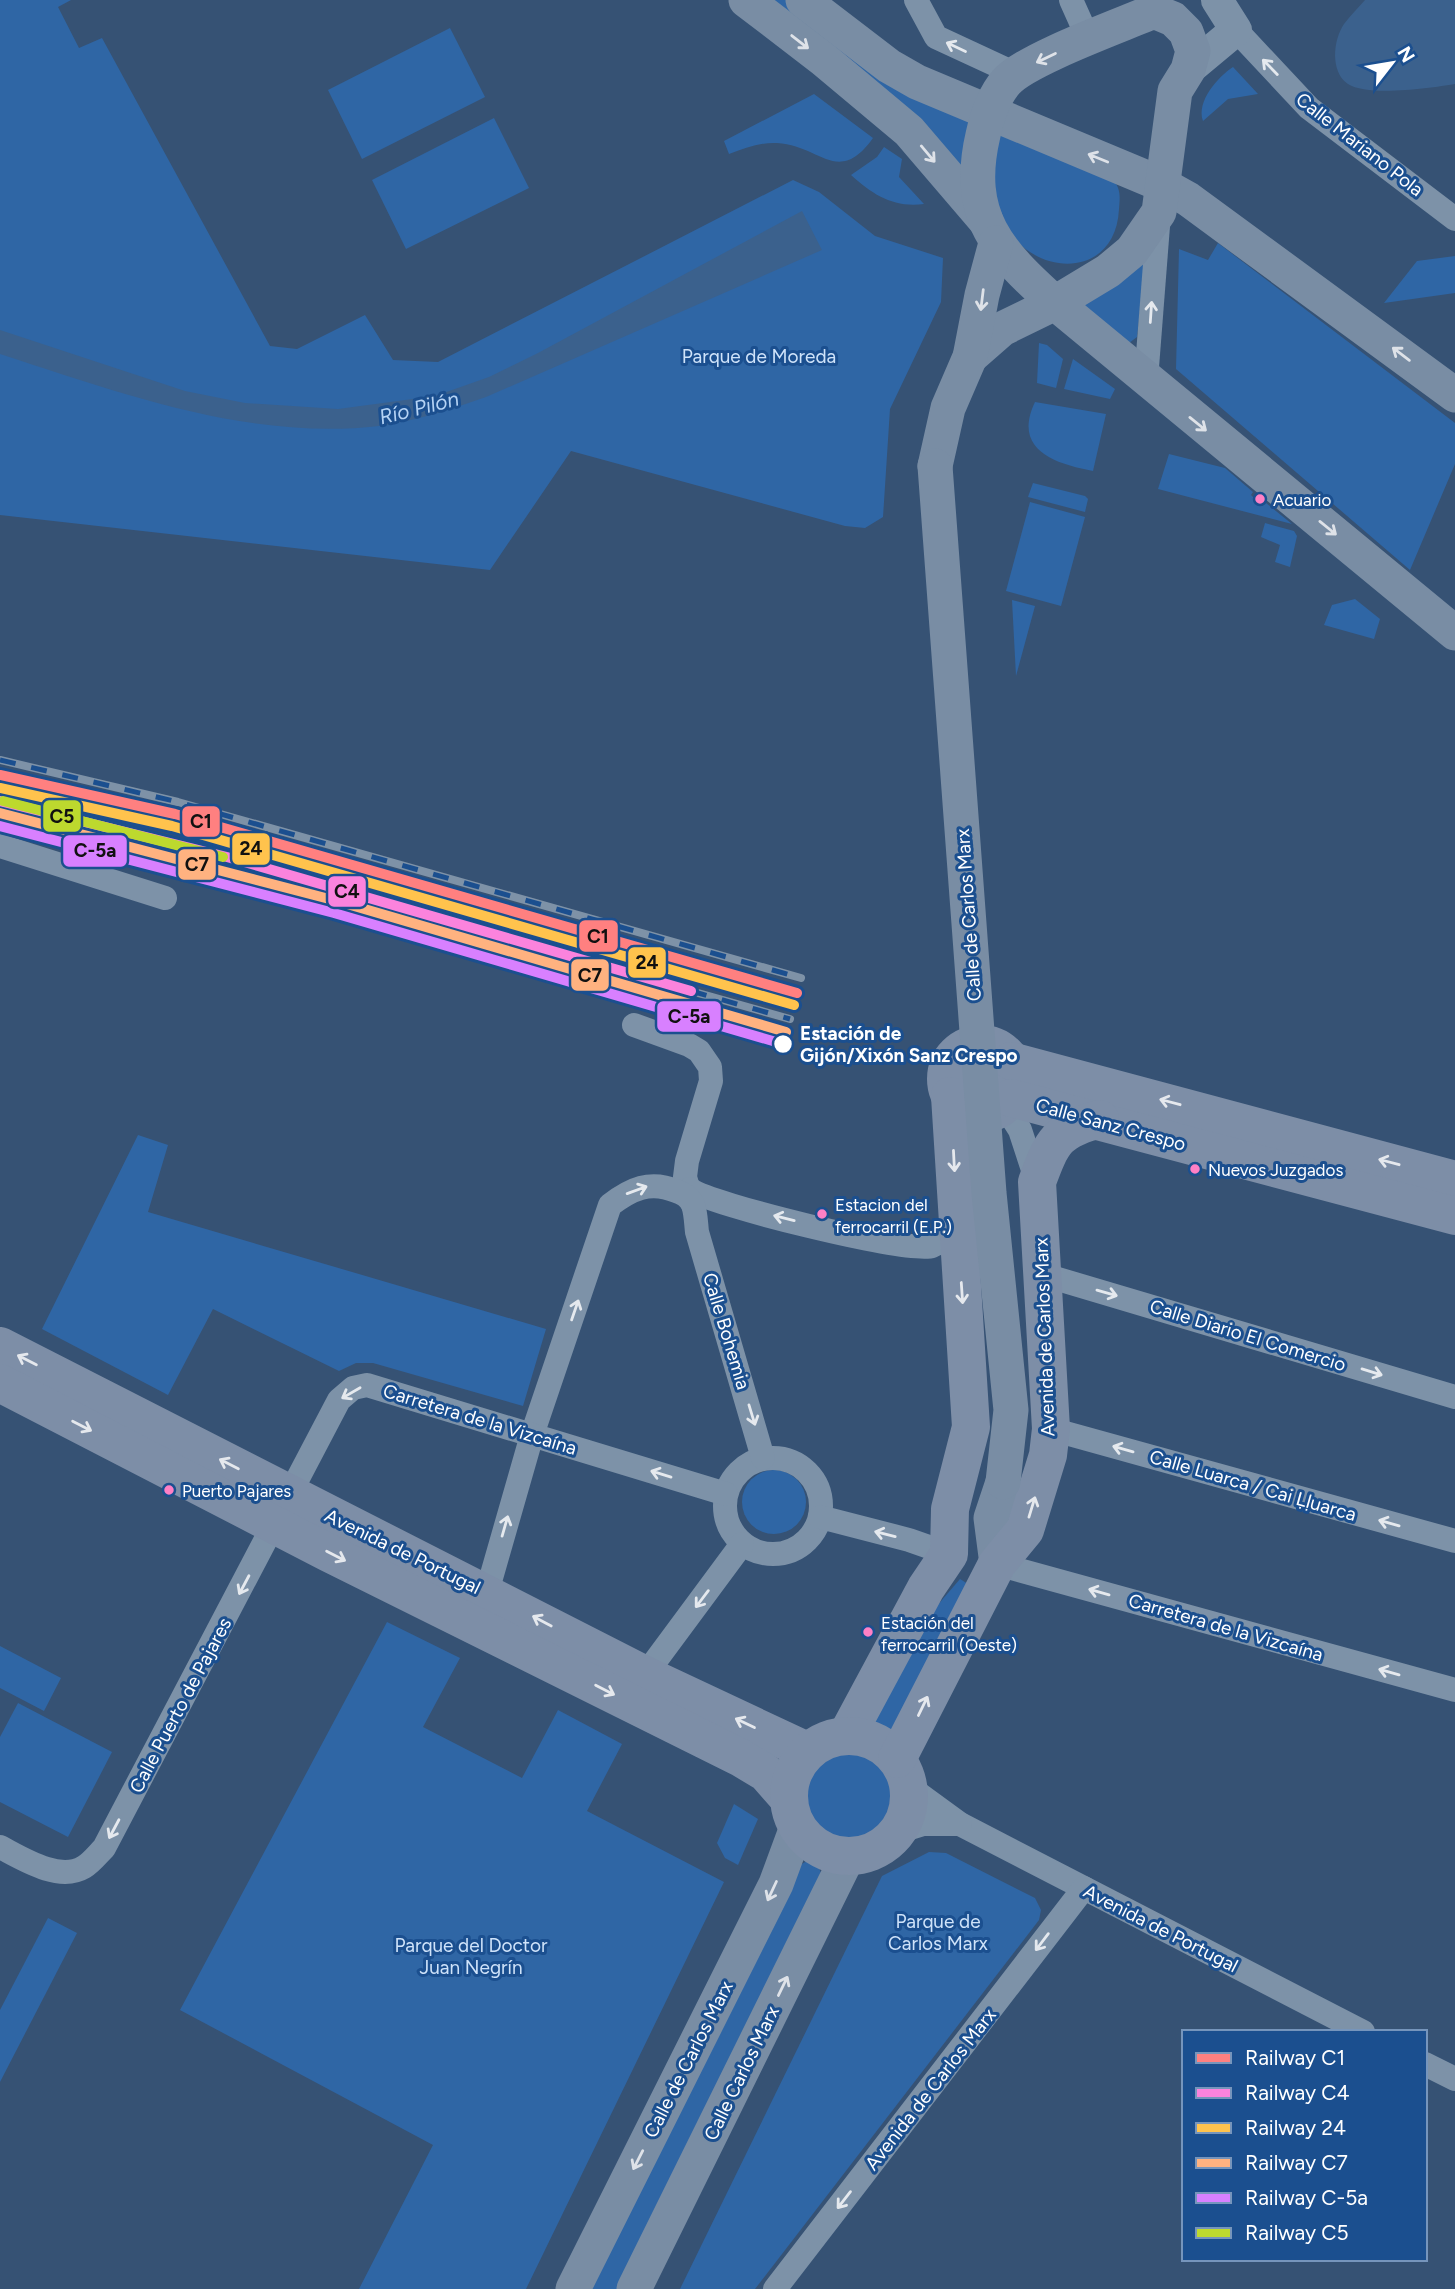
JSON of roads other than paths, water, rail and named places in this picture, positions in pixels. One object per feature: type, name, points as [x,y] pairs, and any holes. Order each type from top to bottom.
[{"type":"main road","points":[[746,0],[823,59],[909,131],[1024,275],[1055,303],[1455,633]]},
{"type":"main road","points":[[803,0],[889,66],[1160,198],[1206,212],[1455,395]]},
{"type":"main road","points":[[991,232],[975,169],[988,113],[1006,82],[1016,74],[1088,38],[1166,6],[1173,19],[1186,32],[1193,51],[1188,70],[1175,90],[1160,198]]},
{"type":"main road","name":"Calle de Carlos Marx","points":[[971,358],[1002,329],[1055,303],[1132,251],[1160,198]]},
{"type":"main road","name":"Calle de Carlos Marx","points":[[991,232],[971,358],[948,408],[935,466],[989,1193],[1011,1410],[1003,1482],[991,1518],[997,1564]]},
{"type":"main road","points":[[948,1554],[950,1509],[971,1427],[947,1070],[953,1057],[962,1048],[976,1044],[990,1045],[1002,1051],[1008,1088],[985,1114],[971,1113],[959,1106],[950,1096]]},
{"type":"main road","name":"Calle Sanz Crespo","points":[[1008,1088],[1100,1119],[1455,1216]]},
{"type":"main road","name":"Calle Sanz Crespo","points":[[1008,1088],[1455,1180]]},
{"type":"main road","name":"Avenida de Carlos Marx","points":[[997,1564],[1025,1530],[1048,1455],[1051,1429],[1037,1182],[1048,1153],[1070,1127],[1100,1119]]},
{"type":"main road","name":"Avenida de Portugal","points":[[0,1346],[283,1510],[766,1773],[792,1812]]},
{"type":"main road","name":"Avenida de Portugal","points":[[0,1383],[283,1510],[487,1592],[645,1675],[807,1751]]},
{"type":"main road","points":[[848,1735],[920,1598],[948,1554],[991,1518]]},
{"type":"main road","points":[[902,1772],[997,1564]]},
{"type":"main road","points":[[848,1735],[878,1743],[902,1772],[908,1808],[897,1832],[883,1845],[868,1853],[848,1856],[821,1849],[792,1812],[797,1763],[807,1751],[824,1740],[848,1735]]},
{"type":"main road","name":"Calle de Carlos Marx","points":[[573,2289],[776,1884],[792,1812]]},
{"type":"main road","name":"Calle Carlos Marx","points":[[634,2289],[848,1856]]},
{"type":"street","points":[[916,0],[936,37],[1016,74]]},
{"type":"street","points":[[1071,0],[1088,38]]},
{"type":"street","name":"Calle Mariano Pola","points":[[1217,0],[1236,30],[1308,108],[1455,219]]},
{"type":"street","points":[[1188,70],[1236,30]]},
{"type":"street","points":[[1146,380],[1160,198]]},
{"type":"street","points":[[0,846],[165,898]]},
{"type":"street","points":[[634,1025],[689,1045],[699,1051],[710,1067],[711,1082],[687,1161],[684,1190]]},
{"type":"street","name":"Avenida de Carlos Marx","points":[[1008,1088],[1037,1182]]},
{"type":"street","points":[[487,1592],[532,1435],[610,1205],[627,1192],[652,1185],[684,1190],[897,1246],[932,1246],[957,1225]]},
{"type":"street","name":"Calle Bohemia","points":[[684,1190],[763,1458]]},
{"type":"street","points":[[697,1232],[706,1209],[722,1202]]},
{"type":"street","name":"Calle Diario El Comercio","points":[[1041,1274],[1455,1397]]},
{"type":"street","name":"Carretera de la Vizcaína","points":[[283,1510],[339,1400],[353,1388],[368,1385],[726,1494]]},
{"type":"street","name":"Calle Luarca / Cai Ḷḷuarca","points":[[1051,1429],[1455,1541]]},
{"type":"street","points":[[763,1458],[783,1458],[800,1465],[812,1476],[819,1490],[820,1517],[815,1531],[793,1550],[776,1555],[759,1553],[742,1544],[730,1528],[725,1513],[726,1494],[734,1476],[747,1465],[763,1458]]},
{"type":"street","name":"Calle Puerto de Pajares","points":[[0,1847],[40,1866],[65,1873],[84,1867],[104,1848],[283,1510]]},
{"type":"street","points":[[820,1517],[909,1540],[948,1554]]},
{"type":"street","points":[[645,1675],[742,1544]]},
{"type":"street","name":"Carretera de la Vizcaína","points":[[997,1564],[1455,1690]]},
{"type":"street","name":"Avenida de Portugal","points":[[902,1772],[960,1824],[1359,2030]]},
{"type":"street","name":"Avenida de Portugal","points":[[897,1832],[923,1824],[960,1824]]},
{"type":"street","name":"Avenida de Carlos Marx","points":[[775,2289],[1084,1888]]},
{"type":"street","points":[[1427,2065],[1455,2079]]},
{"type":"water","points":[[1365,0],[1455,0],[1455,84],[1384,91],[1357,88],[1342,79],[1335,56],[1337,38],[1344,24]]},
{"type":"water","name":"Río Pilón","points":[[802,211],[822,250],[486,397],[393,424],[330,429],[282,427],[234,420],[139,398],[0,354],[0,330],[185,391],[245,403],[338,409],[435,396],[489,377],[538,353]]},
{"type":"railway","points":[[0,760],[178,802],[801,978]]},
{"type":"railway","points":[[337,901],[454,923]]},
{"type":"railway","points":[[691,991],[790,1019]]},
{"type":"rail line","name":"C1","points":[[0,775],[175,814],[797,993]]},
{"type":"rail line","name":"24","points":[[0,788],[172,826],[794,1005]]},
{"type":"rail line","name":"C4","points":[[0,801],[227,857],[691,991]]},
{"type":"rail line","name":"C5","points":[[3,801],[223,857]]},
{"type":"rail line","name":"C7","points":[[0,813],[337,901],[786,1032]]},
{"type":"rail line","name":"C-5a","points":[[0,826],[334,913],[783,1044]]},
{"type":"place","name":"Acuario","points":[[1260,499]]},
{"type":"place","name":"Estación de Gijón/Xixón Sanz Crespo","points":[[783,1044]]},
{"type":"place","name":"Nuevos Juzgados","points":[[1195,1169]]},
{"type":"place","name":"Estacion del ferrocarril (E.P.)","points":[[822,1214]]},
{"type":"place","name":"Puerto Pajares","points":[[169,1490]]},
{"type":"place","name":"Estación del ferrocarril (Oeste)","points":[[868,1632]]},
{"type":"park label","name":"Parque de Moreda","points":[[759,356]]},
{"type":"park label","name":"Parque de Carlos Marx","points":[[938,1932]]},
{"type":"park label","name":"Parque del Doctor Juan Negrín","points":[[471,1956]]}]
